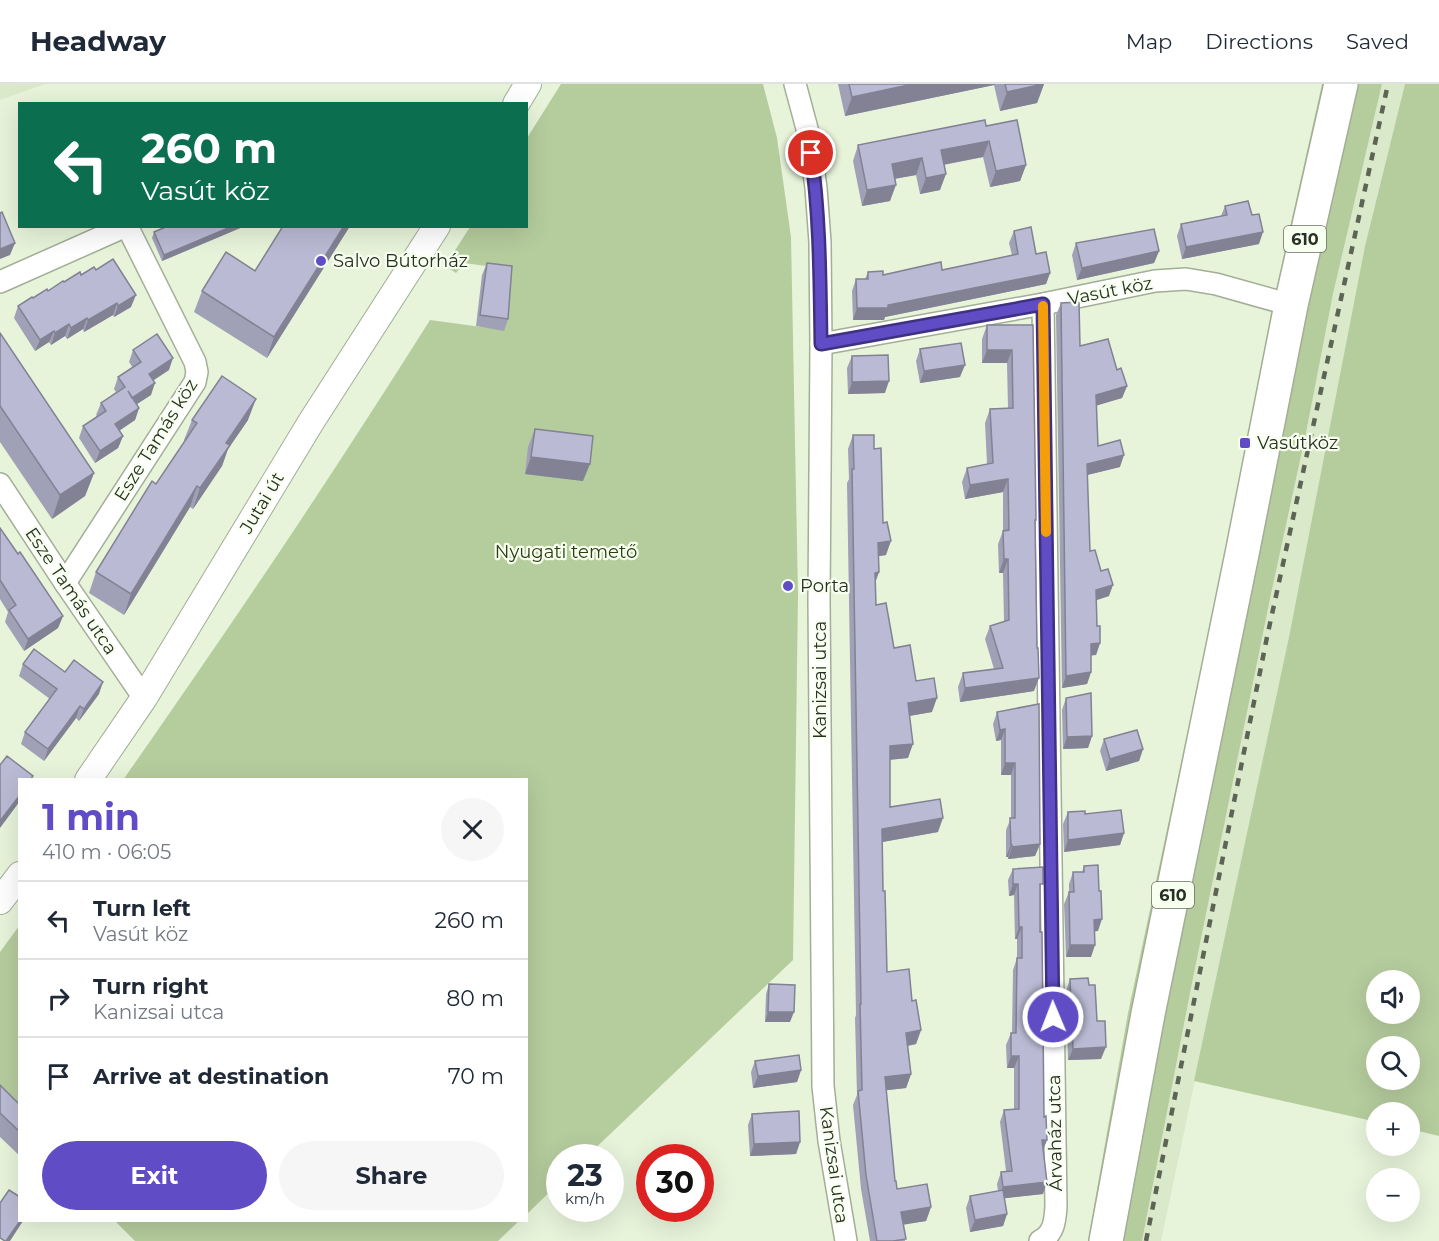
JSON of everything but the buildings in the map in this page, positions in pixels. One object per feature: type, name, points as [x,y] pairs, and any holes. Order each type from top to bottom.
[{"type":"main road","name":"610","points":[[1106,1241],[1148,1014],[1291,305],[1341,84]]},
{"type":"street","points":[[517,102],[528,84]]},
{"type":"street","name":"Kanizsai utca","points":[[795,84],[808,136],[816,188],[820,242],[819,600],[823,1086],[829,1141],[846,1241]]},
{"type":"street","points":[[0,282],[122,228]]},
{"type":"street","name":"Esze Tamás köz","points":[[65,583],[195,382],[197,372],[195,362],[128,228]]},
{"type":"street","name":"Jutai út","points":[[89,778],[144,698],[316,415],[436,228]]},
{"type":"street","name":"Vasút köz","points":[[821,344],[1043,304],[1155,281],[1186,279],[1216,284],[1291,305]]},
{"type":"street","name":"Árvaház utca","points":[[1043,304],[1056,1207],[1055,1224],[1043,1240]]},
{"type":"street","name":"Esze Tamás utca","points":[[0,484],[144,698]]},
{"type":"street","points":[[0,901],[18,877]]},
{"type":"shaded area","points":[[0,84],[45,84],[0,100]]},
{"type":"shaded area","points":[[1382,84],[1405,84],[1365,246],[1289,637],[1161,1241],[1142,1241],[1191,988],[1333,294]]},
{"type":"green space","name":"Nyugati temető","points":[[561,84],[763,84],[777,138],[791,237],[798,594],[793,960],[600,1144],[546,1144],[546,1196],[528,1213],[528,778],[124,778],[280,552],[430,320],[504,330],[509,269],[464,263],[456,273],[445,266],[469,228],[528,228],[528,136]]},
{"type":"green space","points":[[1322,84],[1382,84],[1333,294],[1191,988],[1142,1241],[1088,1241],[1128,1013],[1227,547],[1273,304]]},
{"type":"green space","points":[[1405,84],[1439,84],[1439,1136],[1420,1131],[1420,1102],[1366,1102],[1366,1120],[1194,1081],[1289,637],[1365,246]]},
{"type":"green space","points":[[18,927],[18,1125],[0,1107],[0,952]]},
{"type":"green space","points":[[116,1222],[518,1222],[498,1241],[135,1241]]},
{"type":"railway","points":[[1146,1241],[1267,637],[1388,84]]},
{"type":"slow traffic","points":[[1043,306],[1046,532]]},
{"type":"place","name":"Salvo Bútorház","points":[[321,261]]},
{"type":"place","name":"Vasútköz","points":[[1245,443]]},
{"type":"place","name":"Porta","points":[[788,586]]},
{"type":"route","points":[[811,153],[820,242],[821,344],[1043,304],[1053,1017]]}]
